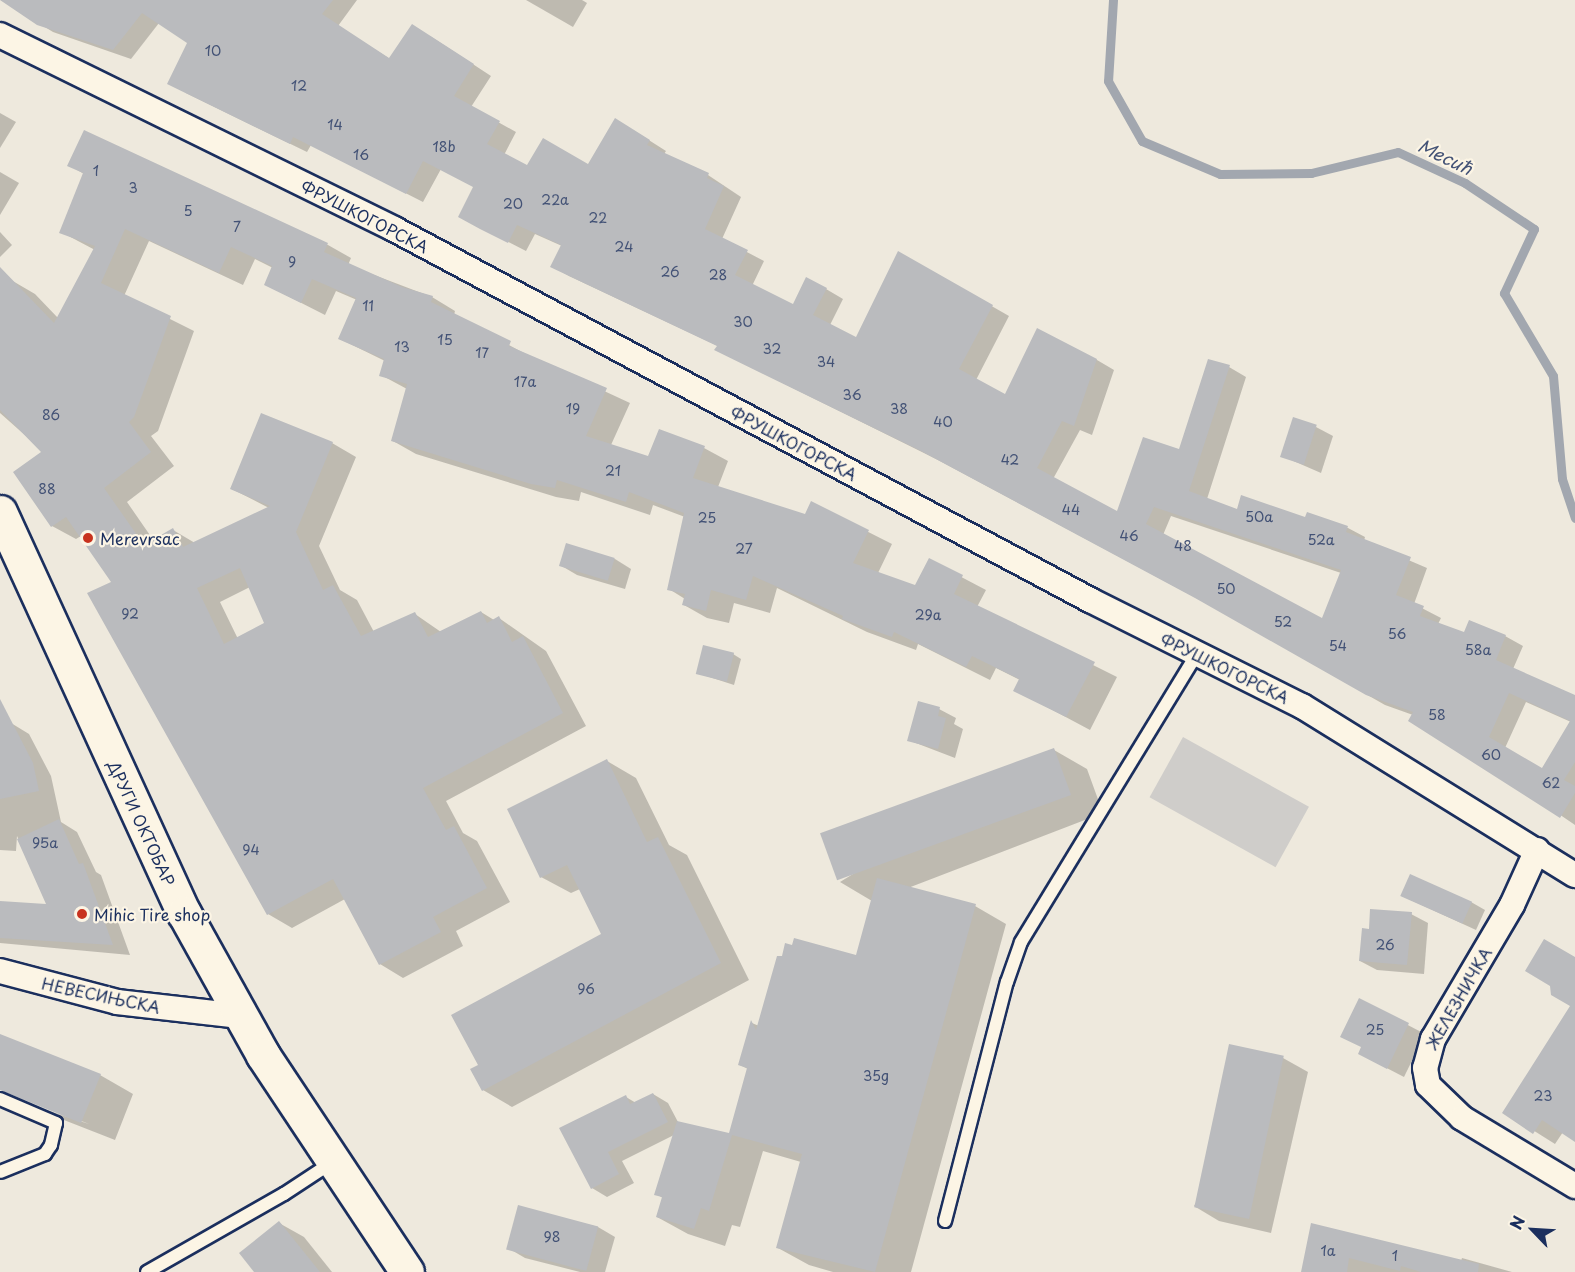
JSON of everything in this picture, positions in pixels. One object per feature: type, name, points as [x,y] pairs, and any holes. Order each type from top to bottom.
[{"type":"main road","name":"ДРУГИ ОКТОБАР","points":[[0,512],[158,859],[240,1016],[332,1162],[407,1272]]},
{"type":"street","name":"ФРУШКОГОРСКА","points":[[0,35],[394,229],[1196,655],[1302,706],[1575,875]]},
{"type":"street","name":"ЖЕЛЕЗНИЧКА","points":[[1537,850],[1512,905],[1433,1039],[1425,1068],[1428,1085],[1448,1107],[1503,1145],[1575,1186]]},
{"type":"street","name":"НЕВЕСИЊСКА","points":[[0,971],[117,1002],[240,1016]]},
{"type":"lane","points":[[945,1221],[1007,982],[1021,942],[1196,655]]},
{"type":"lane","points":[[0,1099],[56,1123],[51,1145],[45,1154],[0,1172]]},
{"type":"lane","points":[[147,1272],[284,1194],[332,1162]]},
{"type":"shaded area","points":[[1183,737],[1309,807],[1275,867],[1150,797]]},
{"type":"building","points":[[0,0],[333,0],[322,14],[389,58],[412,24],[474,64],[454,96],[500,121],[487,144],[527,165],[543,138],[588,164],[615,118],[650,140],[647,145],[709,173],[707,178],[724,186],[705,229],[748,250],[735,275],[793,304],[806,277],[827,288],[813,315],[856,337],[898,251],[993,305],[959,369],[1005,394],[1037,328],[1097,359],[1074,426],[1062,421],[1037,468],[1117,511],[1143,437],[1179,449],[1208,359],[1230,365],[1189,491],[1237,509],[1241,495],[1305,517],[1307,512],[1348,526],[1346,532],[1411,557],[1396,595],[1424,606],[1420,616],[1464,632],[1469,620],[1506,635],[1496,660],[1575,695],[1575,762],[1564,780],[1575,786],[1575,793],[1560,818],[1408,721],[1413,712],[1366,695],[1195,598],[919,450],[714,350],[717,346],[550,267],[561,245],[517,225],[508,243],[458,217],[473,187],[423,161],[406,194],[293,137],[290,144],[167,84],[187,43],[142,13],[113,50],[37,25]],"holes":[[[1154,507],[1341,570],[1322,618],[1146,524]],[[1509,693],[1570,721],[1542,768],[1489,737]]]},
{"type":"building","points":[[84,130],[328,243],[324,252],[402,287],[433,296],[431,302],[511,341],[509,346],[607,388],[586,436],[648,456],[659,429],[705,446],[693,478],[805,514],[811,501],[869,530],[853,563],[915,585],[929,558],[963,575],[954,594],[1095,662],[1066,717],[1013,691],[1019,679],[972,656],[966,667],[894,632],[892,637],[842,619],[843,616],[753,576],[746,600],[711,590],[706,611],[682,605],[685,594],[667,590],[684,513],[629,492],[626,502],[557,480],[555,488],[531,484],[391,441],[407,384],[379,376],[384,359],[338,339],[356,298],[312,279],[301,303],[264,285],[272,266],[231,247],[219,273],[125,229],[101,283],[171,316],[134,417],[129,422],[151,452],[104,488],[144,545],[173,528],[183,547],[270,506],[230,489],[261,413],[333,442],[296,532],[323,590],[333,585],[361,636],[415,612],[428,637],[481,611],[487,623],[499,616],[512,642],[523,636],[563,713],[423,788],[446,830],[454,826],[487,888],[433,917],[441,932],[379,965],[333,879],[267,915],[87,593],[111,582],[66,517],[51,527],[13,472],[41,452],[0,410],[0,267],[54,323],[95,246],[59,233],[83,173],[67,166]],"holes":[[[240,568],[264,623],[224,644],[197,588]]]},
{"type":"building","points":[[1293,417],[1317,425],[1304,465],[1280,457]]},
{"type":"building","points":[[566,543],[615,558],[608,581],[559,566]]},
{"type":"building","points":[[703,645],[734,653],[727,682],[696,674]]},
{"type":"building","points":[[0,699],[33,763],[39,791],[0,799]]},
{"type":"building","points":[[918,701],[940,707],[938,716],[946,718],[938,749],[907,741]]},
{"type":"building","points":[[1054,748],[1071,795],[837,880],[820,833]]},
{"type":"building","points":[[607,759],[647,842],[658,837],[721,963],[482,1091],[470,1069],[478,1065],[451,1015],[601,934],[567,865],[540,878],[507,809]]},
{"type":"building","points":[[59,819],[79,864],[83,863],[113,945],[0,938],[0,901],[46,904],[17,839]]},
{"type":"building","points":[[1410,874],[1472,902],[1462,924],[1400,896]]},
{"type":"building","points":[[877,878],[976,904],[875,1272],[776,1248],[802,1154],[732,1135],[709,1211],[701,1208],[694,1229],[656,1217],[662,1197],[654,1195],[677,1121],[729,1133],[747,1068],[738,1065],[751,1020],[756,1030],[777,956],[782,956],[785,943],[792,945],[794,938],[856,955]]},
{"type":"building","points":[[1370,909],[1412,912],[1407,965],[1359,961],[1362,928],[1369,929]]},
{"type":"building","points":[[1544,939],[1575,957],[1575,1142],[1542,1120],[1533,1134],[1502,1113],[1570,1006],[1551,995],[1550,986],[1525,971]]},
{"type":"building","points":[[1359,998],[1409,1023],[1387,1069],[1358,1054],[1361,1047],[1340,1037]]},
{"type":"building","points":[[0,1034],[101,1074],[81,1123],[0,1090]]},
{"type":"building","points":[[1229,1044],[1284,1056],[1249,1219],[1194,1207]]},
{"type":"building","points":[[653,1093],[668,1122],[608,1152],[619,1174],[591,1189],[559,1128],[626,1095],[630,1104]]},
{"type":"building","points":[[518,1205],[598,1226],[586,1271],[506,1249]]},
{"type":"building","points":[[279,1221],[320,1272],[254,1272],[239,1253]]},
{"type":"building","points":[[1311,1223],[1479,1264],[1478,1272],[1421,1272],[1401,1266],[1400,1271],[1349,1258],[1347,1272],[1301,1272]]},
{"type":"waterway","name":"Месић","points":[[1113,0],[1108,81],[1142,141],[1220,174],[1311,173],[1398,152],[1465,183],[1534,229],[1504,293],[1553,376],[1562,479],[1575,518]]},
{"type":"place","name":"Merevrsac","points":[[88,538]]},
{"type":"place","name":"Mihic Tire shop","points":[[82,914]]}]
